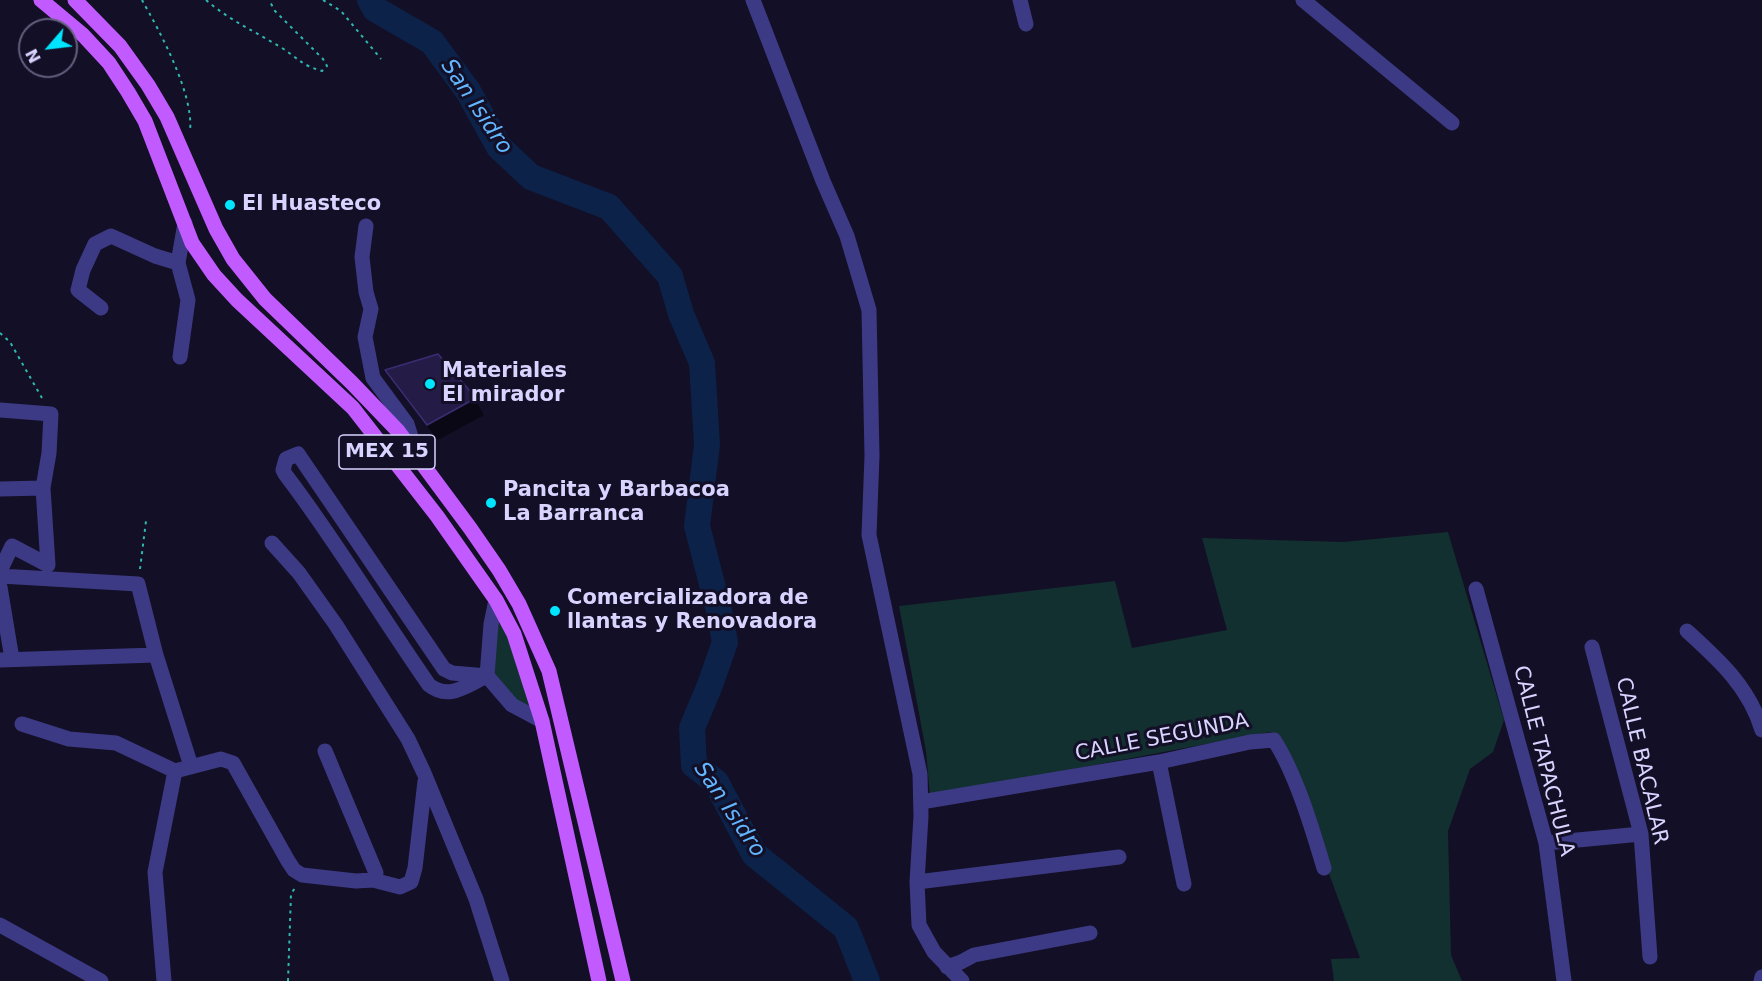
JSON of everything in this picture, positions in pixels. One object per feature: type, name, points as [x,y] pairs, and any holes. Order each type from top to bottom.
[{"type":"main road","name":"MEX 15","points":[[41,0],[110,63],[145,121],[192,243],[214,275],[237,300],[353,408],[437,516],[496,600],[514,634],[542,721],[599,981]]},
{"type":"main road","name":"MEX 15","points":[[75,0],[120,46],[148,85],[167,117],[216,229],[233,259],[266,299],[398,431],[499,570],[519,604],[549,671],[623,981]]},
{"type":"street","points":[[753,0],[823,182],[847,236],[869,310],[872,456],[869,535],[920,774],[917,882],[919,926],[934,952],[962,981]]},
{"type":"street","points":[[1020,0],[1026,24]]},
{"type":"street","points":[[1303,0],[1452,123]]},
{"type":"street","points":[[180,357],[188,300],[178,263],[185,223]]},
{"type":"street","points":[[366,226],[362,257],[366,292],[371,309],[365,337],[373,378],[407,424],[417,456]]},
{"type":"street","points":[[100,308],[78,290],[95,244],[111,236],[178,263]]},
{"type":"street","points":[[0,410],[51,414],[49,453],[43,488],[48,565],[12,546],[0,573],[138,584],[156,655],[191,766]]},
{"type":"street","points":[[487,676],[448,693],[438,692],[429,685],[330,535],[283,470],[283,463],[288,456],[298,454],[444,669],[452,673],[487,676],[512,705],[542,721]]},
{"type":"street","points":[[0,489],[43,488]]},
{"type":"street","points":[[330,535],[346,524]]},
{"type":"street","points":[[272,543],[299,573],[336,625],[408,739],[476,899],[502,981]]},
{"type":"street","points":[[0,587],[6,660],[156,655]]},
{"type":"street","name":"CALLE TAPACHULA","points":[[1476,590],[1546,843],[1564,981]]},
{"type":"street","points":[[487,676],[491,624],[496,600]]},
{"type":"street","points":[[392,632],[409,620]]},
{"type":"street","points":[[1687,631],[1719,660],[1742,686],[1757,712],[1762,730]]},
{"type":"street","name":"CALLE BACALAR","points":[[1592,647],[1641,834],[1650,957]]},
{"type":"street","points":[[22,724],[69,739],[116,743],[175,771],[221,759],[233,763],[294,870],[302,875],[356,881],[373,879],[400,887],[411,882],[416,868],[425,776]]},
{"type":"street","name":"CALLE SEGUNDA","points":[[921,802],[1159,762],[1250,742],[1274,740],[1285,758],[1324,868]]},
{"type":"street","points":[[325,751],[376,873],[373,879]]},
{"type":"street","points":[[1159,762],[1184,884]]},
{"type":"street","points":[[164,981],[155,872],[175,771]]},
{"type":"street","points":[[1546,843],[1641,834]]},
{"type":"street","points":[[917,882],[1119,857]]},
{"type":"street","points":[[0,925],[101,981]]},
{"type":"street","points":[[947,967],[974,955],[1090,933]]},
{"type":"path","points":[[142,0],[182,83],[191,124],[190,132]]},
{"type":"path","points":[[206,0],[253,32],[282,48],[306,66],[322,70],[327,66],[323,59],[275,11],[269,0]]},
{"type":"path","points":[[323,0],[341,11],[381,59]]},
{"type":"path","points":[[0,333],[10,342],[51,414]]},
{"type":"path","points":[[138,584],[146,521]]},
{"type":"path","points":[[288,981],[291,894],[302,875]]},
{"type":"green space","points":[[1448,532],[1504,720],[1493,752],[1470,769],[1448,831],[1451,955],[1462,981],[1334,981],[1331,959],[1360,958],[1278,735],[1270,732],[930,796],[926,751],[899,606],[1115,581],[1132,648],[1227,630],[1202,538],[1343,542]]},
{"type":"green space","points":[[498,615],[512,644],[532,713],[514,699],[491,675]]},
{"type":"building","name":"Materiales El mirador","points":[[438,354],[476,398],[427,425],[385,370]]},
{"type":"waterway","name":"San Isidro","points":[[370,0],[375,9],[432,42],[468,91],[499,147],[531,177],[609,207],[670,276],[681,314],[702,363],[707,445],[697,526],[725,642],[692,728],[694,765],[716,782],[754,854],[846,928],[867,981]]},
{"type":"place","name":"El Huasteco","points":[[230,205]]},
{"type":"place","name":"Materiales El mirador","points":[[430,384]]},
{"type":"place","name":"Pancita y Barbacoa La Barranca","points":[[491,503]]},
{"type":"place","name":"Comercializadora de llantas y Renovadora","points":[[555,611]]}]
